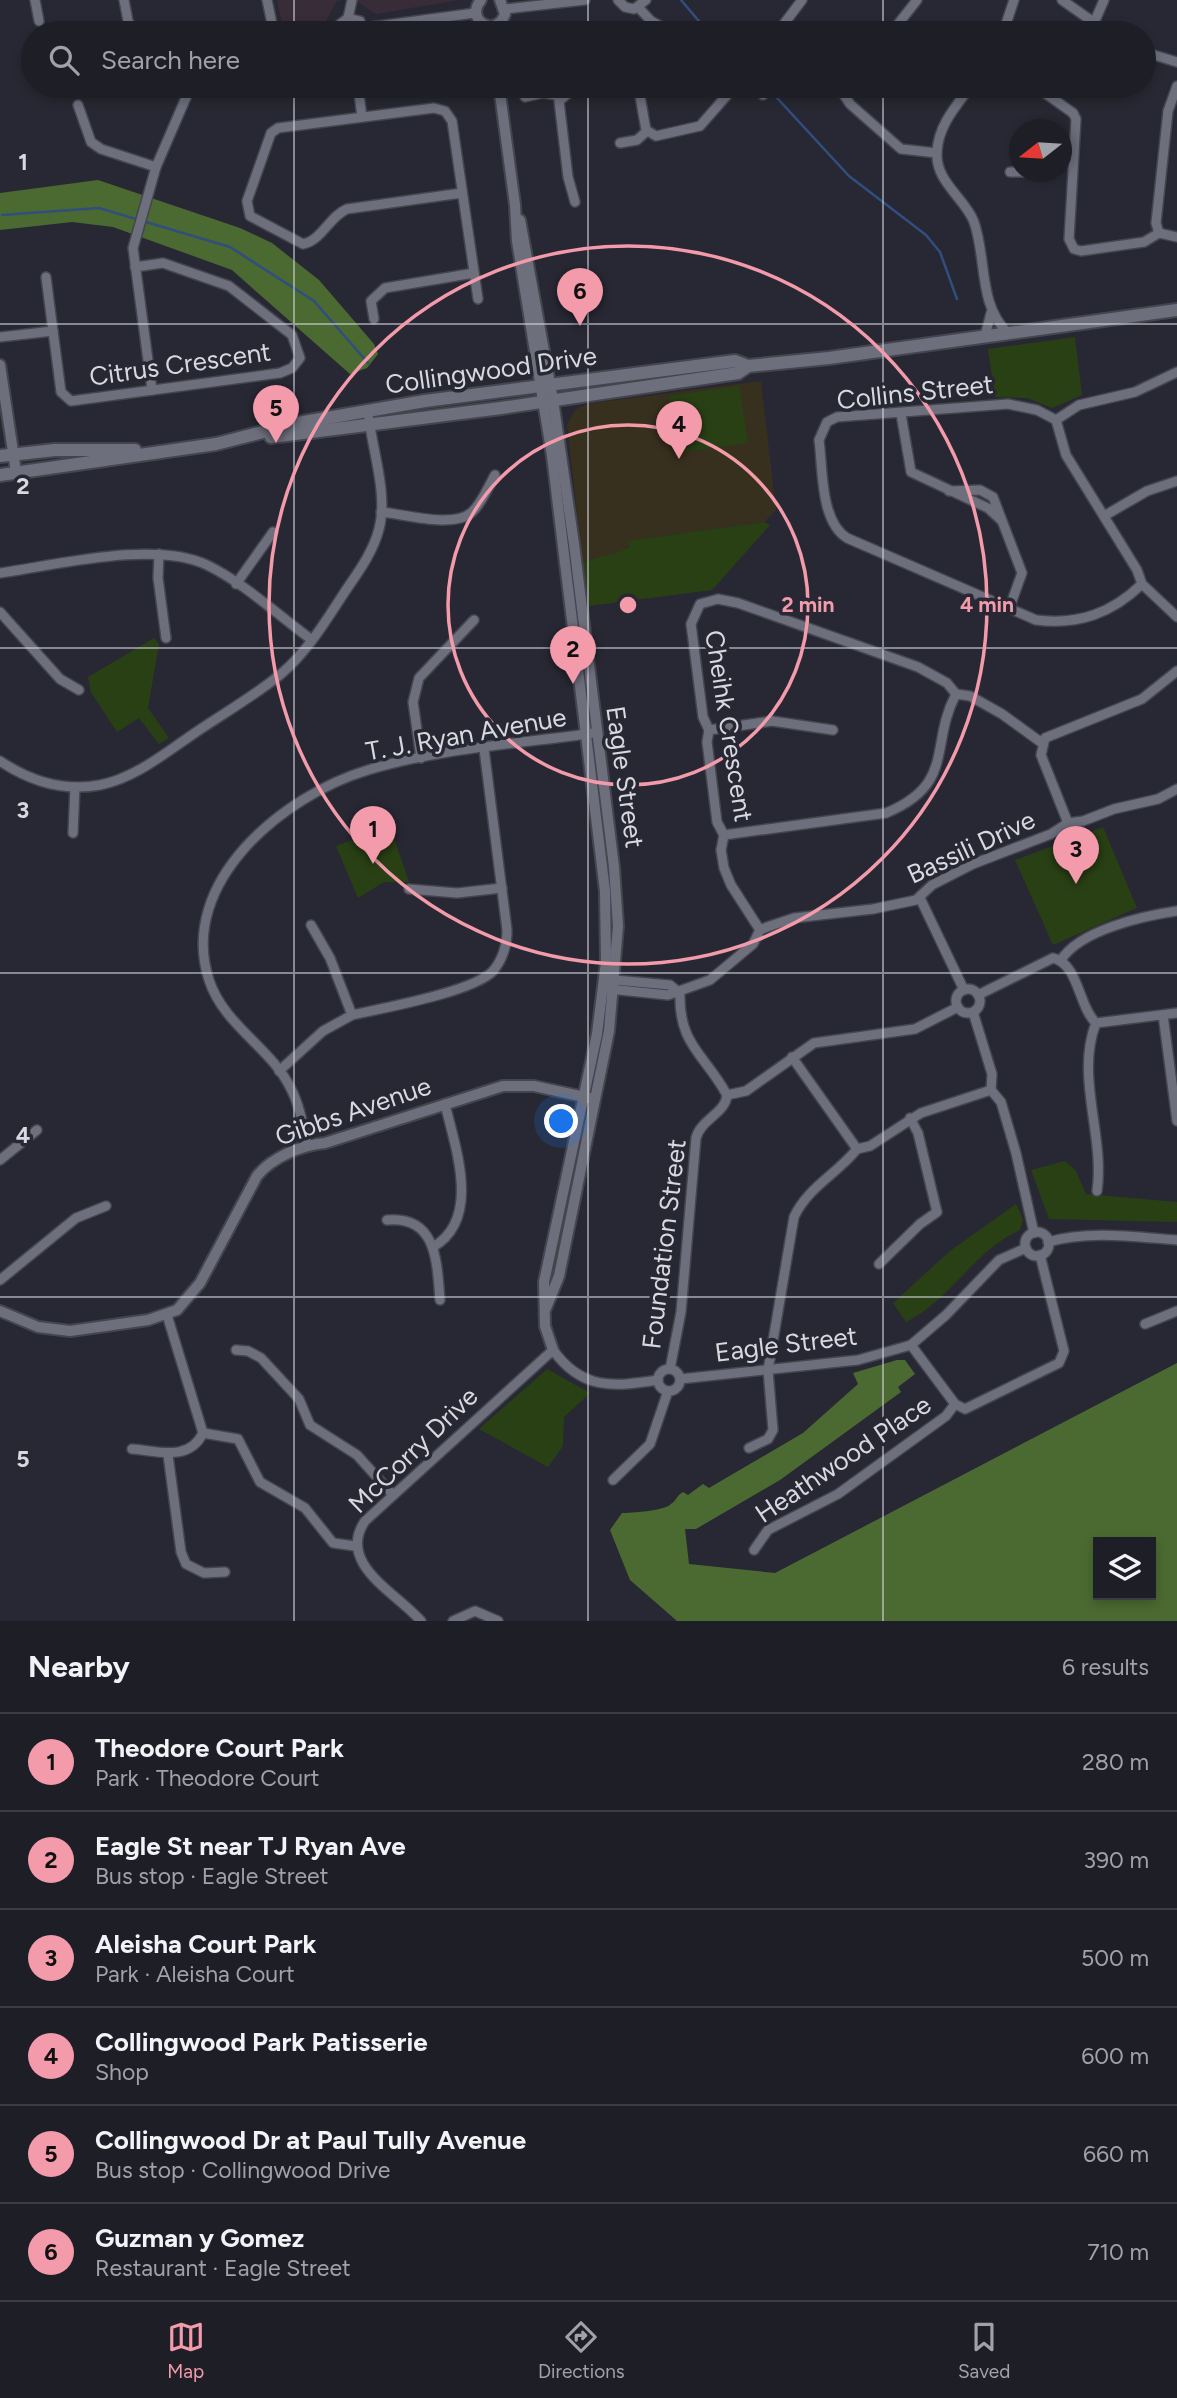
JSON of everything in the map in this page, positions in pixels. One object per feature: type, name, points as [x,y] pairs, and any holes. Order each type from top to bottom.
[{"type":"main road","name":"Collingwood Drive","points":[[368,417],[548,400],[738,373],[748,366],[1177,310]]},
{"type":"main road","name":"Collingwood Drive","points":[[0,475],[167,452],[545,384],[735,361],[748,366]]},
{"type":"main road","name":"Collingwood Drive","points":[[7,455],[68,450],[167,452]]},
{"type":"street","points":[[35,0],[39,21]]},
{"type":"street","points":[[124,0],[128,21]]},
{"type":"street","points":[[267,0],[271,21]]},
{"type":"street","points":[[348,18],[352,0]]},
{"type":"street","points":[[475,13],[481,0]]},
{"type":"street","points":[[503,5],[585,0]]},
{"type":"street","points":[[618,0],[625,7],[642,4],[657,21]]},
{"type":"street","points":[[786,21],[802,0]]},
{"type":"street","points":[[900,21],[917,0]]},
{"type":"street","points":[[1007,21],[1014,0]]},
{"type":"street","points":[[1062,0],[1091,21]]},
{"type":"street","points":[[1095,21],[1104,0]]},
{"type":"street","points":[[475,13],[480,21]]},
{"type":"street","points":[[425,21],[475,13]]},
{"type":"street","points":[[342,21],[348,18],[357,21]]},
{"type":"street","points":[[1156,56],[1177,62]]},
{"type":"street","points":[[1158,233],[1156,223],[1168,111],[1177,86]]},
{"type":"street","points":[[152,390],[133,248],[156,167],[186,98]]},
{"type":"street","points":[[360,98],[362,117]]},
{"type":"street","name":"Eagle Street","points":[[501,98],[515,205],[525,236],[591,733],[617,893],[615,986],[544,1282],[545,1311],[552,1350]]},
{"type":"street","points":[[561,98],[561,125],[575,202]]},
{"type":"street","points":[[640,98],[647,131],[656,136],[700,126],[724,98]]},
{"type":"street","points":[[848,98],[850,104],[901,149],[937,153]]},
{"type":"street","points":[[963,98],[943,128],[937,153],[945,181],[975,225],[991,313],[985,336]]},
{"type":"street","points":[[1052,98],[1073,113],[1076,119],[1069,239],[1074,249],[1081,251],[1144,242],[1158,233],[1177,237]]},
{"type":"street","points":[[78,105],[91,142],[102,149],[156,167]]},
{"type":"street","points":[[462,193],[347,209],[338,212],[310,243],[303,244],[250,216],[247,201],[271,133],[278,128],[434,108],[445,111],[452,121],[478,299]]},
{"type":"street","points":[[620,143],[637,140],[647,131]]},
{"type":"street","name":"Citrus Crescent","points":[[53,331],[61,392],[66,400],[280,373],[292,368],[300,358],[298,345],[292,335],[229,286],[163,263],[135,267]]},
{"type":"street","points":[[374,319],[371,301],[385,288],[474,273]]},
{"type":"street","points":[[0,337],[53,331],[46,277]]},
{"type":"street","points":[[991,313],[1008,333]]},
{"type":"street","points":[[0,365],[7,455],[16,472]]},
{"type":"street","points":[[1177,372],[1135,392],[1079,405],[1056,420],[1066,455],[1137,570],[1142,584],[1177,617]]},
{"type":"street","name":"Collins Street","points":[[1056,420],[1037,410],[1008,404],[919,409],[901,414],[885,411],[834,417],[820,430],[819,440],[833,524],[847,538],[1036,620],[1062,623],[1084,619],[1112,607],[1142,584]]},
{"type":"street","points":[[901,414],[911,472],[988,508],[1002,521]]},
{"type":"street","points":[[0,761],[39,781],[75,787],[113,782],[148,764],[280,674],[312,640],[366,560],[380,527],[381,512],[368,417]]},
{"type":"street","points":[[381,512],[451,520],[463,517],[476,507],[495,475]]},
{"type":"street","points":[[1104,516],[1147,491],[1177,481]]},
{"type":"street","points":[[949,491],[989,493],[1022,573],[1009,609]]},
{"type":"street","points":[[236,584],[273,532]]},
{"type":"street","points":[[0,573],[159,554],[184,557],[205,564],[236,584],[312,640]]},
{"type":"street","points":[[159,554],[158,578],[166,638]]},
{"type":"street","name":"Cheihk Crescent","points":[[760,930],[730,885],[721,850],[724,835],[718,822],[707,742],[709,730],[704,716],[691,624],[695,611],[707,600],[718,598],[738,603],[918,667],[947,683],[956,694],[970,696],[1002,714],[1042,743]]},
{"type":"street","points":[[0,612],[60,678],[79,690]]},
{"type":"street","points":[[421,758],[413,702],[419,678],[474,620]]},
{"type":"street","points":[[1068,823],[1041,755],[1042,743],[1050,735],[1142,699],[1177,671]]},
{"type":"street","points":[[724,835],[886,813],[910,803],[924,789],[938,766],[951,704],[956,694]]},
{"type":"street","points":[[709,730],[772,721],[833,730]]},
{"type":"street","name":"Eagle Street","points":[[590,1098],[604,985],[605,891],[591,733]]},
{"type":"street","name":"T. J. Ryan Avenue","points":[[307,1145],[291,1087],[230,1020],[209,981],[204,963],[203,930],[213,892],[234,859],[277,818],[303,801],[365,771],[421,758],[591,733]]},
{"type":"street","points":[[279,1071],[323,1031],[352,1014],[467,985],[492,972],[507,943],[484,749]]},
{"type":"street","points":[[73,834],[75,787]]},
{"type":"street","name":"Bassili Drive","points":[[760,930],[794,918],[873,909],[920,898],[932,885],[973,864],[1051,834],[1068,823],[1158,799],[1177,789]]},
{"type":"street","points":[[409,889],[457,893],[502,888]]},
{"type":"street","points":[[920,898],[964,990]]},
{"type":"street","points":[[1061,960],[1071,946],[1115,927],[1138,918],[1177,911]]},
{"type":"street","points":[[311,925],[330,958],[352,1014]]},
{"type":"street","points":[[604,985],[670,985],[678,990],[710,980],[753,944],[760,930]]},
{"type":"street","points":[[978,995],[1053,958],[1068,966],[1088,1016],[1096,1023],[1177,1013]]},
{"type":"street","points":[[678,990],[686,1037],[727,1095],[746,1091],[814,1043],[915,1029],[958,1007]]},
{"type":"street","points":[[964,990],[972,990],[978,995],[979,1007],[973,1012],[963,1012],[958,1007],[957,997],[964,990]]},
{"type":"street","points":[[973,1012],[992,1074],[991,1090],[1001,1102],[1016,1153],[1034,1233]]},
{"type":"street","points":[[1163,1015],[1177,1121]]},
{"type":"street","points":[[1096,1023],[1090,1038],[1088,1068],[1100,1171],[1097,1191]]},
{"type":"street","points":[[792,1058],[857,1149]]},
{"type":"street","name":"Gibbs Avenue","points":[[0,1311],[38,1327],[70,1331],[167,1315],[193,1295],[264,1167],[307,1145],[325,1143],[512,1085],[534,1086],[590,1098]]},
{"type":"street","points":[[749,1448],[768,1439],[774,1430],[768,1370],[793,1217],[811,1190],[851,1160],[857,1149],[870,1146],[910,1118],[991,1090]]},
{"type":"street","name":"Foundation Street","points":[[670,1369],[681,1312],[696,1138],[703,1123],[723,1107],[727,1095]]},
{"type":"street","points":[[433,1247],[444,1241],[453,1228],[460,1203],[460,1167],[445,1104]]},
{"type":"street","points":[[879,1264],[920,1224],[937,1212],[918,1133],[910,1118]]},
{"type":"street","points":[[0,1160],[37,1130]]},
{"type":"street","points":[[0,1280],[76,1218],[106,1206]]},
{"type":"street","points":[[387,1220],[412,1220],[433,1247],[440,1300]]},
{"type":"street","points":[[1034,1233],[1045,1235],[1048,1242],[1047,1249],[1040,1255],[1033,1255],[1026,1248],[1026,1239],[1034,1233]]},
{"type":"street","points":[[1048,1242],[1070,1237],[1133,1236],[1177,1240]]},
{"type":"street","name":"Eagle Street","points":[[680,1379],[858,1360],[911,1345],[946,1315],[999,1259],[1026,1248]]},
{"type":"street","points":[[911,1345],[955,1404],[970,1409],[1052,1367],[1063,1358],[1063,1343],[1040,1255]]},
{"type":"street","points":[[1145,1324],[1177,1311]]},
{"type":"street","points":[[167,1315],[203,1433]]},
{"type":"street","points":[[236,1350],[248,1351],[261,1358],[299,1399],[310,1425],[357,1455],[393,1495]]},
{"type":"street","points":[[552,1350],[570,1370],[590,1382],[609,1385],[658,1380]]},
{"type":"street","name":"McCorry Drive","points":[[421,1621],[360,1562],[355,1546],[365,1521],[552,1350]]},
{"type":"street","points":[[613,1480],[650,1444],[668,1391],[678,1386],[680,1379],[677,1373],[670,1369],[661,1372],[658,1380],[662,1388],[668,1391]]},
{"type":"street","name":"Heathwood Place","points":[[754,1550],[768,1530],[838,1494],[946,1416],[955,1404]]},
{"type":"street","points":[[132,1449],[168,1455],[193,1447],[203,1433]]},
{"type":"street","points":[[203,1433],[238,1439],[260,1482],[305,1508],[333,1543],[355,1546]]},
{"type":"street","points":[[168,1455],[181,1552],[186,1564],[204,1573],[225,1572]]},
{"type":"street","points":[[453,1621],[475,1611],[498,1621]]},
{"type":"shaded area","points":[[277,0],[342,0],[337,1],[326,21],[282,21]]},
{"type":"shaded area","points":[[355,0],[459,0],[376,14]]},
{"type":"shaded area","points":[[761,381],[776,510],[764,522],[628,541],[630,545],[621,553],[590,559],[583,564],[567,425],[575,410],[587,404]]},
{"type":"green space","points":[[98,180],[240,228],[272,243],[319,280],[374,344],[378,354],[367,368],[350,374],[232,270],[113,227],[72,222],[0,230],[0,193]]},
{"type":"green space","points":[[1075,337],[1082,395],[1052,408],[1027,398],[995,397],[988,349]]},
{"type":"green space","points":[[739,386],[748,443],[677,453],[669,396]]},
{"type":"green space","points":[[764,522],[770,525],[712,590],[589,606],[583,564],[624,550],[630,546],[627,541]]},
{"type":"green space","points":[[154,638],[159,644],[148,708],[169,738],[159,744],[139,718],[117,732],[91,692],[88,677]]},
{"type":"green space","points":[[390,826],[409,882],[384,882],[358,898],[336,846]]},
{"type":"green space","points":[[1103,827],[1137,908],[1053,945],[1015,860]]},
{"type":"green space","points":[[1065,1161],[1076,1171],[1086,1194],[1177,1202],[1177,1222],[1049,1219],[1031,1170]]},
{"type":"green space","points":[[1016,1204],[1023,1219],[1020,1230],[989,1250],[936,1302],[906,1322],[893,1303],[950,1251]]},
{"type":"green space","points":[[897,1360],[905,1360],[915,1374],[898,1387],[901,1392],[780,1480],[696,1529],[685,1529],[689,1564],[775,1573],[1177,1363],[1177,1621],[677,1621],[630,1580],[610,1530],[622,1513],[662,1508],[671,1504],[683,1492],[688,1495],[703,1484],[709,1488],[803,1433],[858,1384],[853,1373]]},
{"type":"green space","points":[[547,1369],[590,1393],[564,1417],[563,1446],[548,1467],[479,1429]]},
{"type":"waterway","points":[[681,0],[699,21]]},
{"type":"waterway","points":[[777,98],[849,176],[926,235],[940,252],[957,299]]},
{"type":"waterway","points":[[2,215],[99,208],[230,247],[314,301],[368,363]]},
{"type":"place","name":"Guzman y Gomez","points":[[580,326]]},
{"type":"place","name":"Collingwood Dr at Paul Tully Avenue","points":[[276,443]]},
{"type":"place","name":"Collingwood Park Patisserie","points":[[679,459]]},
{"type":"place","name":"Eagle St near TJ Ryan Ave","points":[[573,684]]},
{"type":"place","name":"Theodore Court Park","points":[[373,864]]},
{"type":"place","name":"Aleisha Court Park","points":[[1076,884]]}]
